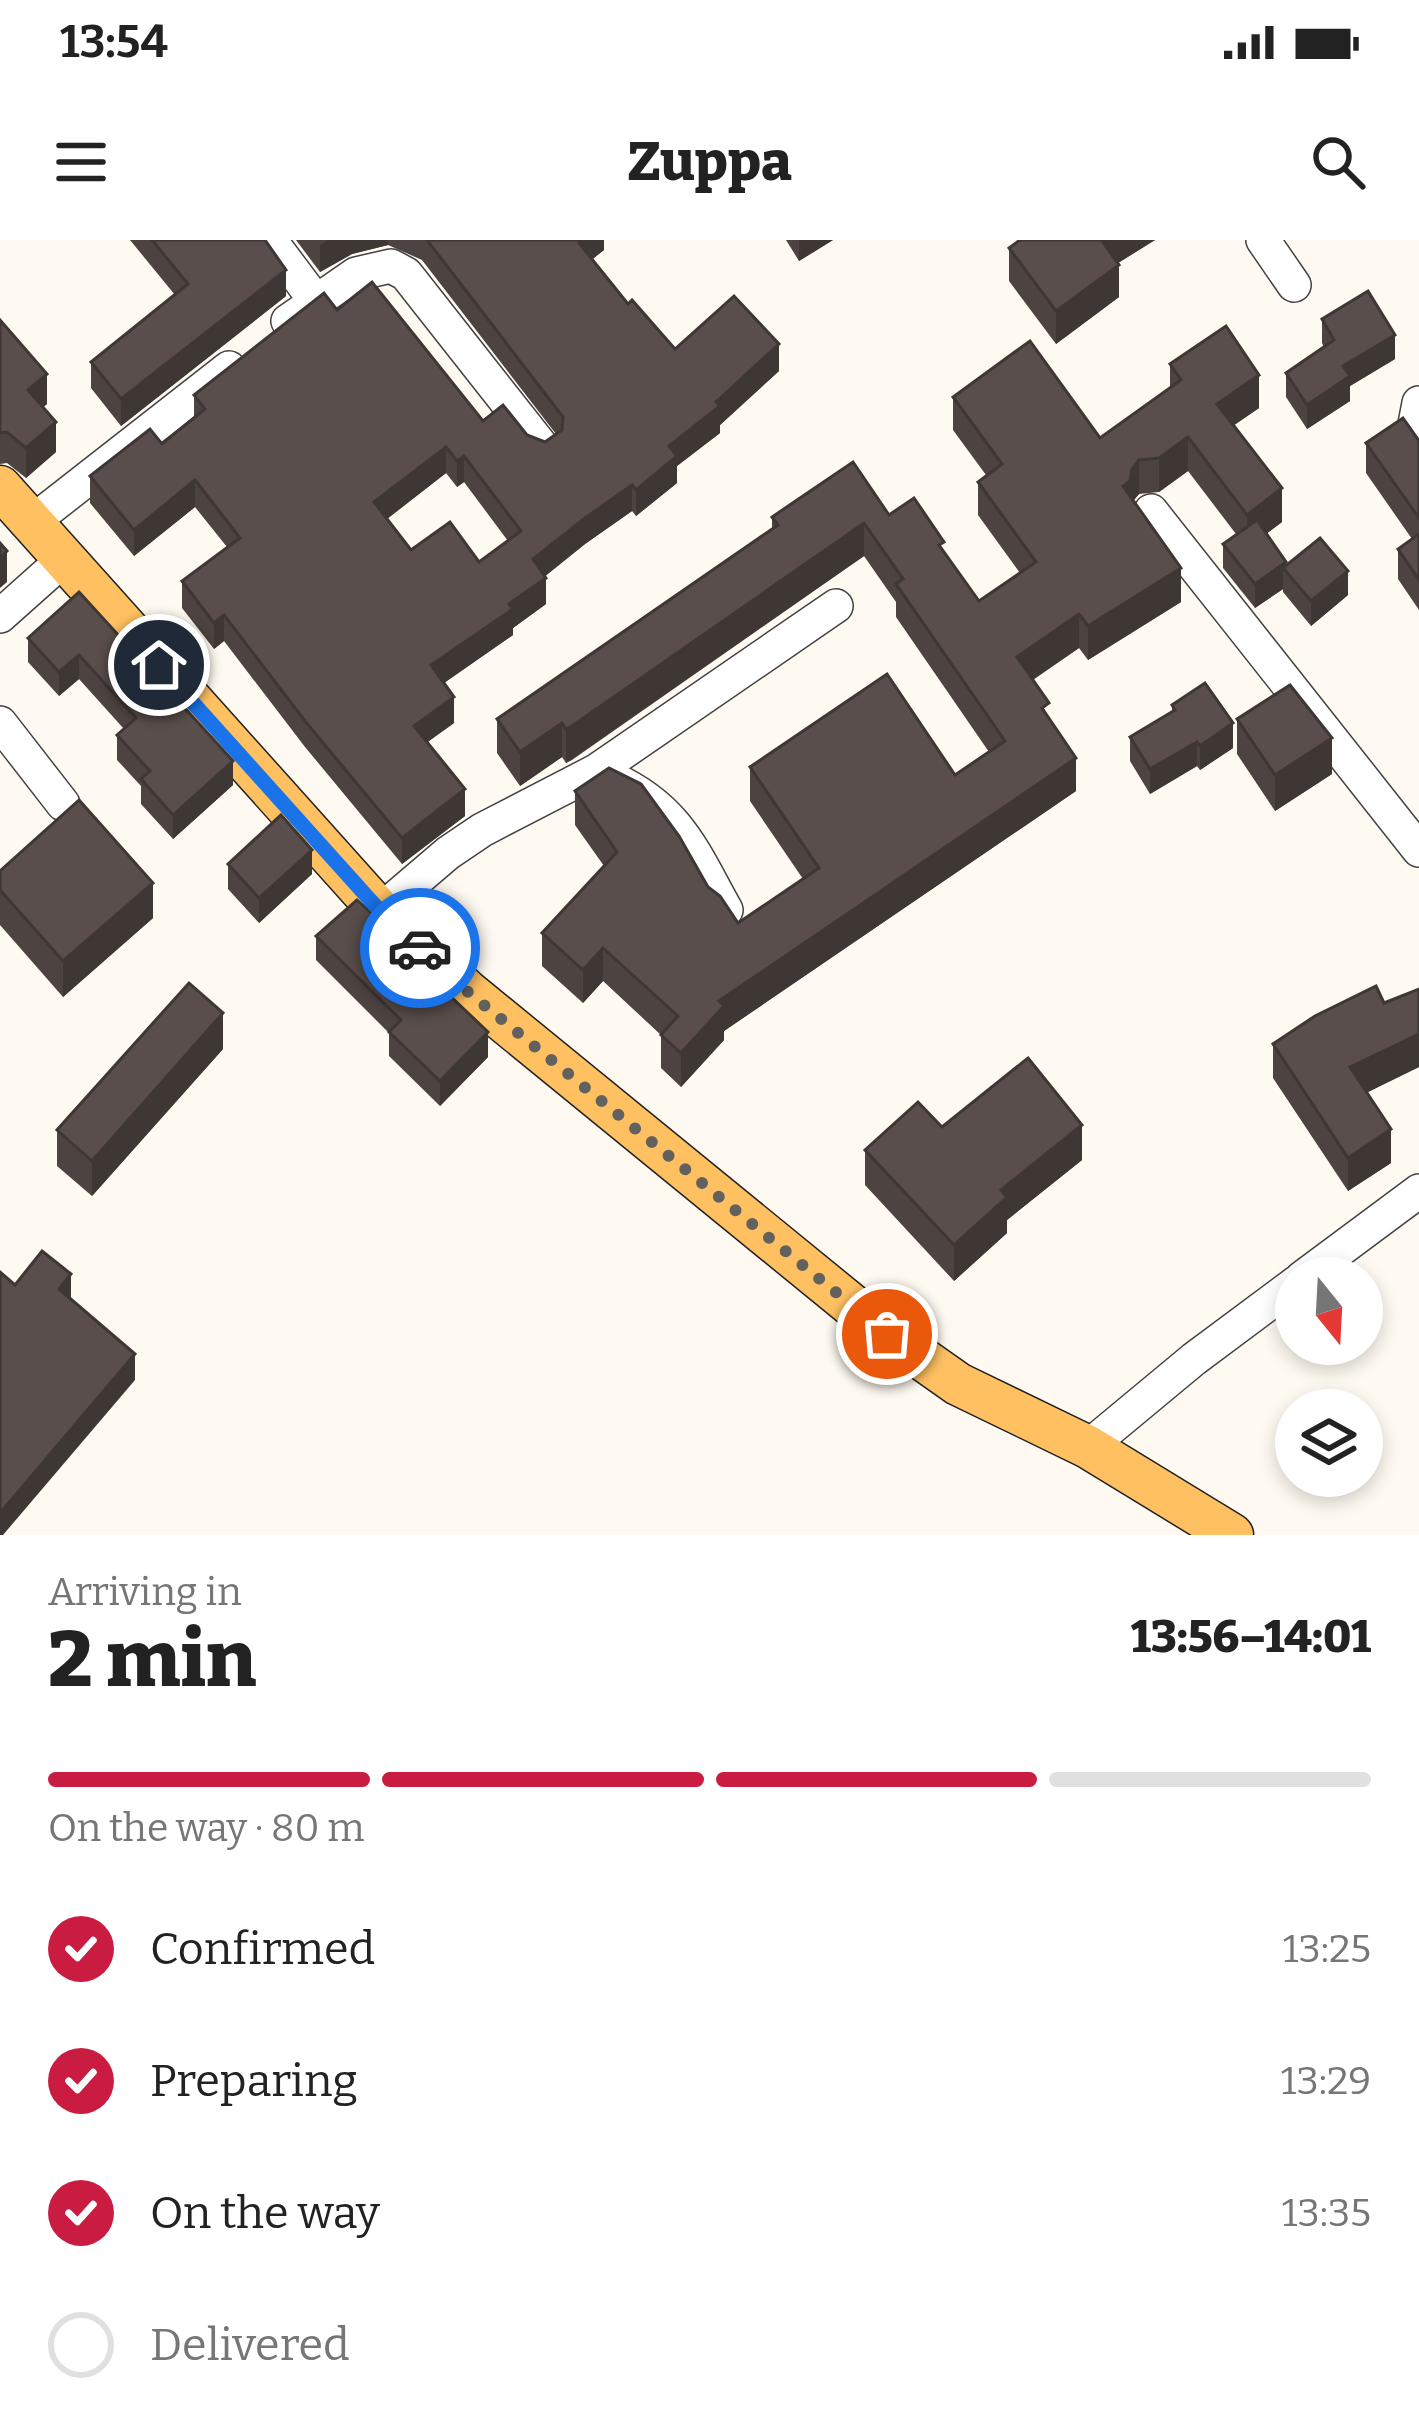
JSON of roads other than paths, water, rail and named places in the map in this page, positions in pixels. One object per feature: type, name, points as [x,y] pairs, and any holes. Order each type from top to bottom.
[{"type":"main road","points":[[0,487],[380,911],[468,992],[887,1334],[958,1384],[1088,1447],[1232,1535]]},
{"type":"street","points":[[269,240],[315,300]]},
{"type":"street","points":[[1263,240],[1294,285]]},
{"type":"street","points":[[32,522],[315,300],[356,274],[375,268],[392,266],[406,274],[543,448]]},
{"type":"street","points":[[1419,403],[1415,424],[1419,435]]},
{"type":"street","points":[[1151,511],[1419,850]]},
{"type":"street","points":[[0,616],[64,560]]},
{"type":"street","points":[[380,911],[482,830],[596,771],[836,606]]},
{"type":"street","points":[[0,723],[63,804]]},
{"type":"street","points":[[596,771],[654,801],[679,828],[727,910]]},
{"type":"street","points":[[1330,1257],[1419,1191]]},
{"type":"street","points":[[1088,1447],[1275,1298]]}]
